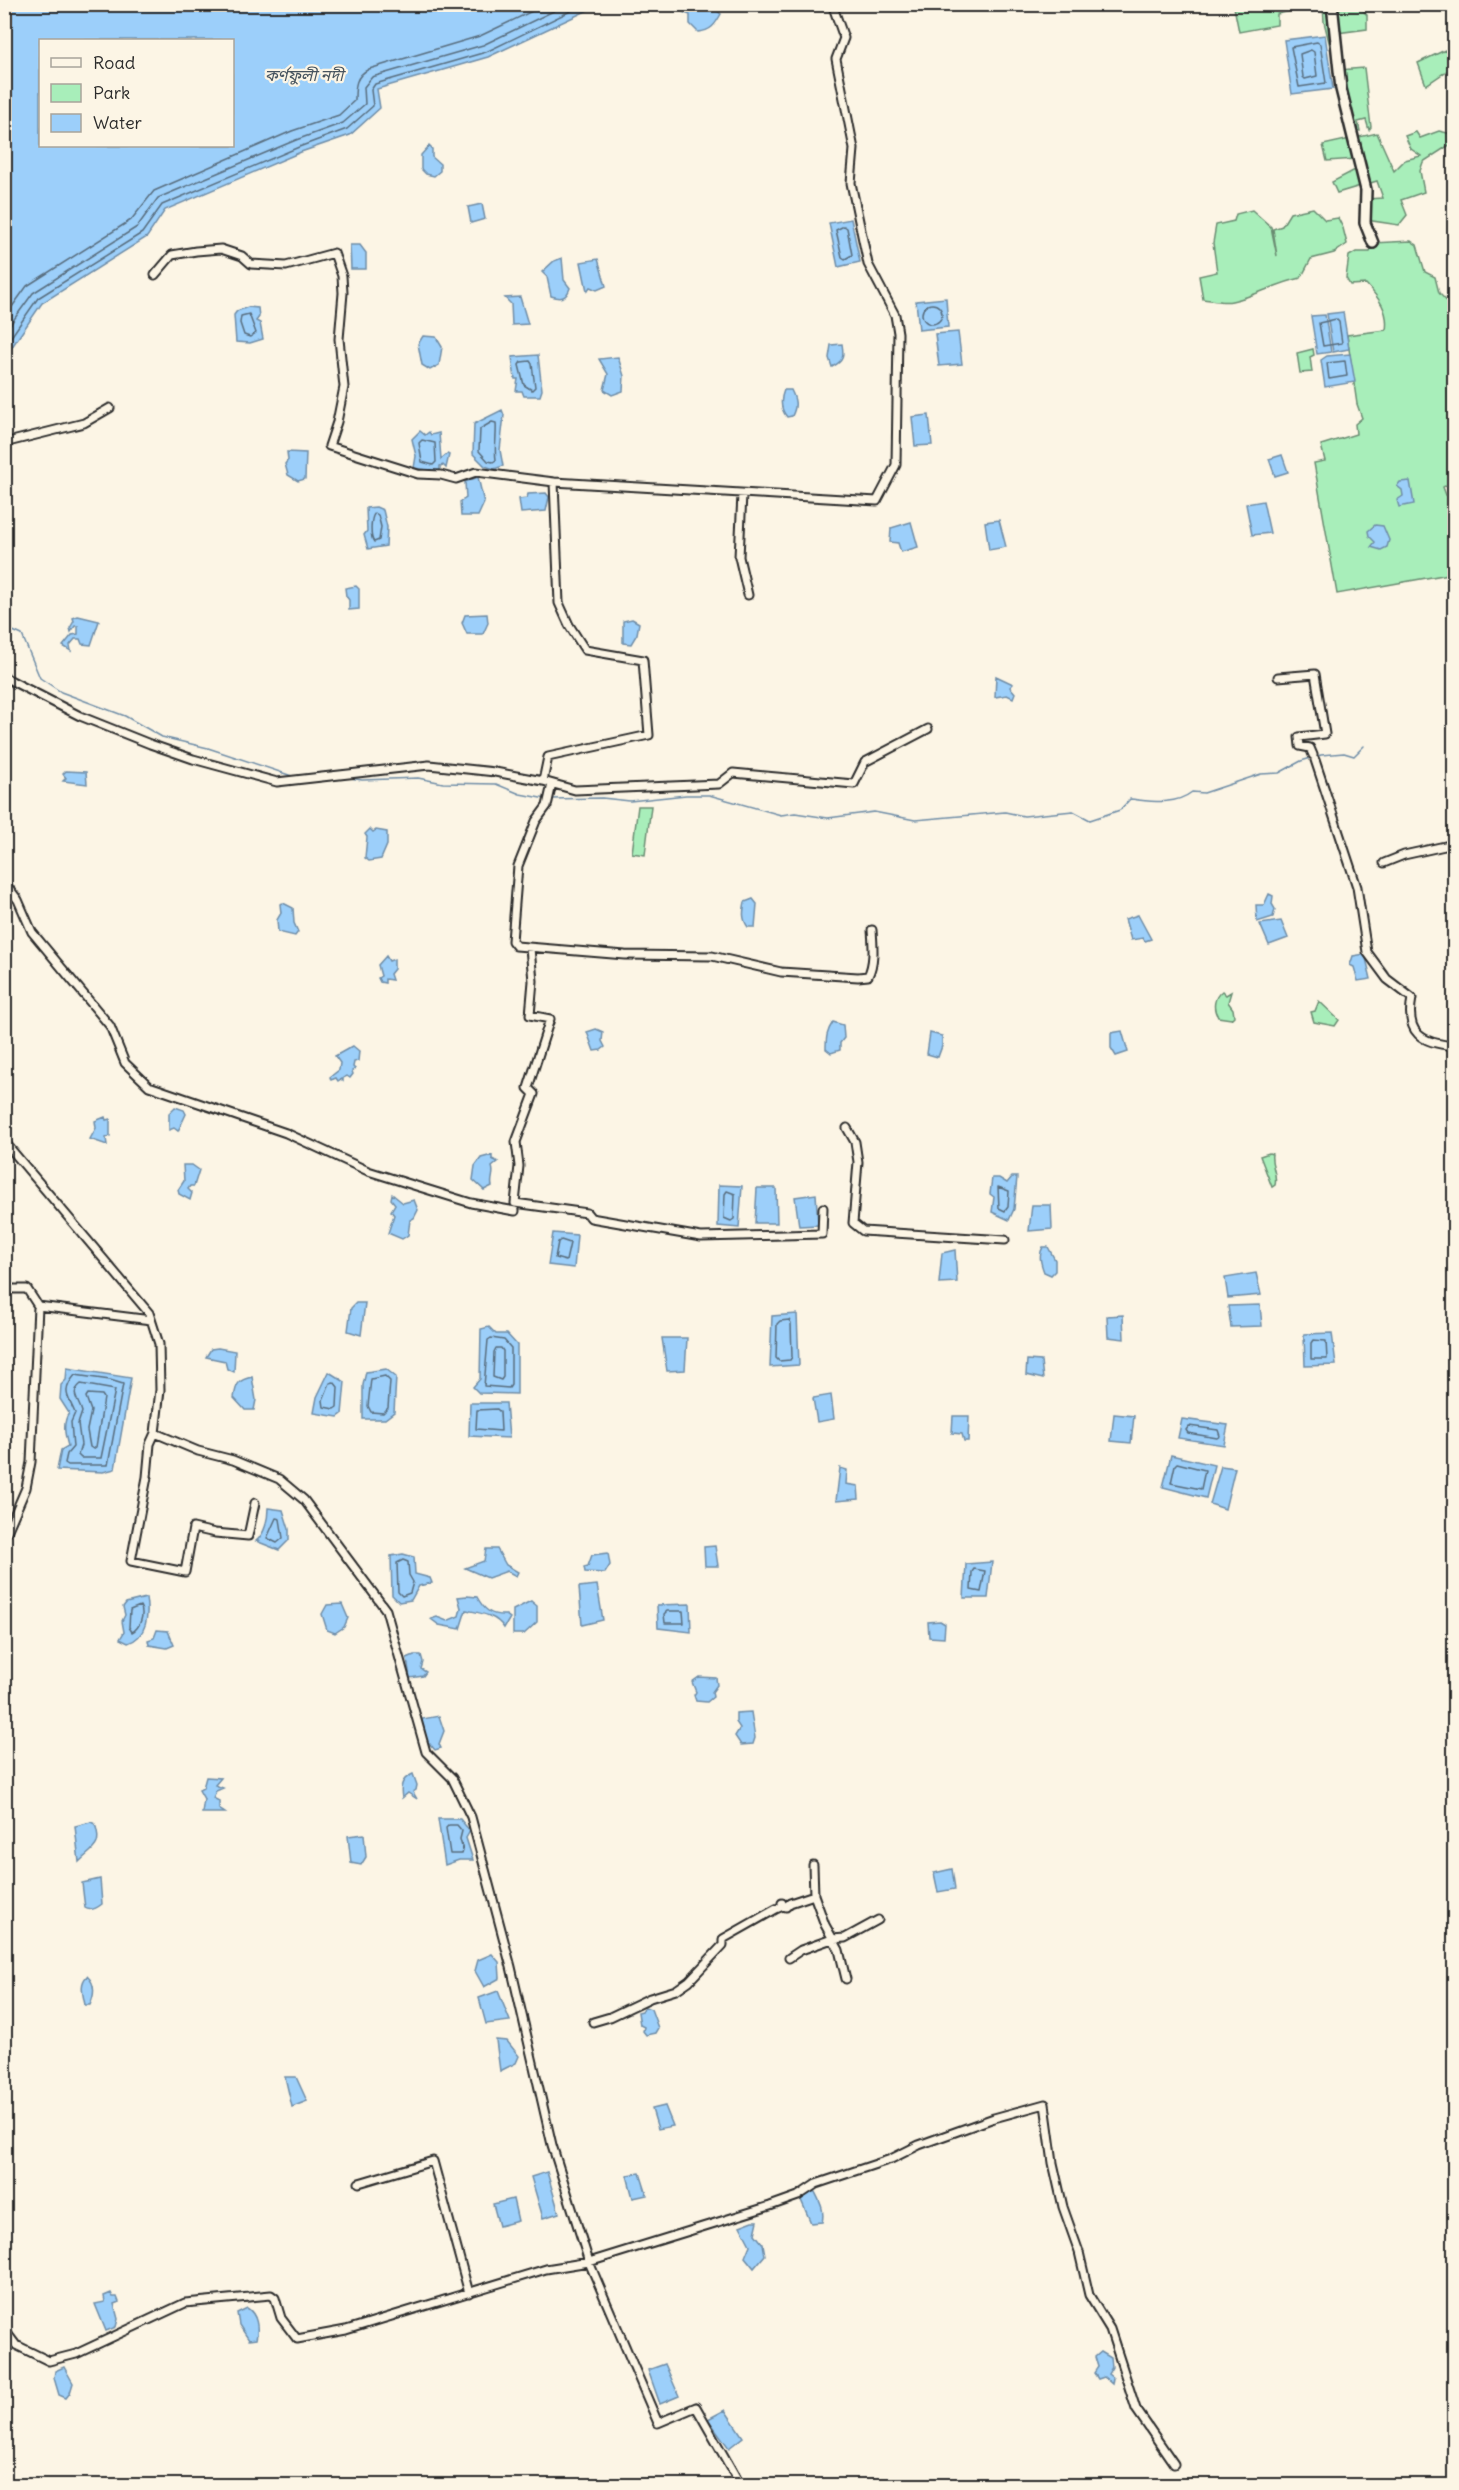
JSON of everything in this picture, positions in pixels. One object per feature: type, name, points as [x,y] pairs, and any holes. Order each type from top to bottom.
[{"type":"street","points":[[155,275],[172,255],[196,251],[221,249],[243,256],[251,264],[286,266],[334,253],[342,276],[343,293],[339,339],[344,387],[338,422],[329,446],[418,474],[441,475],[456,479],[477,472],[554,482],[664,489],[689,488],[742,494],[877,501],[896,465],[898,333],[895,315],[868,264],[851,183],[854,149],[837,59],[844,38],[832,4]]},
{"type":"street","points":[[1332,4],[1341,89],[1366,190],[1365,224],[1373,243]]},
{"type":"street","points":[[4,443],[84,423],[110,408]]},
{"type":"street","points":[[543,781],[548,757],[649,735],[643,660],[585,650],[569,625],[559,603],[554,482]]},
{"type":"street","points":[[742,494],[739,557],[748,595]]},
{"type":"street","points":[[1278,678],[1315,674],[1325,734],[1299,737],[1300,746],[1310,748],[1314,758],[1356,887],[1367,952],[1387,979],[1412,998],[1409,1011],[1412,1026],[1418,1036],[1427,1041],[1455,1046]]},
{"type":"street","points":[[4,677],[80,716],[150,744],[277,782],[429,765],[495,772],[575,790],[719,784],[732,773],[854,784],[865,762],[928,729]]},
{"type":"street","points":[[552,784],[547,806],[536,821],[518,866],[512,941],[516,946],[625,955],[712,956],[781,972],[858,977],[868,976],[870,973],[873,954],[872,930]]},
{"type":"street","points":[[1384,863],[1404,855],[1455,844]]},
{"type":"street","points":[[4,882],[18,900],[32,932],[110,1026],[125,1063],[149,1086],[286,1133],[368,1171],[471,1203],[515,1211]]},
{"type":"street","points":[[530,948],[533,981],[530,1015],[550,1019],[528,1088],[534,1094],[516,1142],[519,1166],[515,1203],[587,1214],[591,1218],[701,1237],[822,1234],[823,1208]]},
{"type":"street","points":[[846,1128],[855,1142],[858,1162],[853,1223],[863,1231],[1005,1240]]},
{"type":"street","points":[[4,1141],[149,1312],[159,1344],[160,1390],[155,1433],[150,1444],[147,1477],[131,1561],[185,1572],[193,1528],[248,1536],[255,1503]]},
{"type":"street","points":[[4,1289],[27,1289],[39,1306],[31,1462],[26,1488],[6,1534]]},
{"type":"street","points":[[39,1306],[151,1320]]},
{"type":"street","points":[[155,1433],[198,1451],[233,1460],[279,1479],[304,1500],[386,1610],[426,1752],[452,1778],[471,1817],[511,1966],[552,2145],[589,2262],[658,2423],[696,2407],[741,2486]]},
{"type":"street","points":[[813,1865],[814,1895],[832,1939],[839,1950],[846,1979]]},
{"type":"street","points":[[593,2022],[676,1990],[690,1981],[723,1945],[723,1939],[782,1904],[786,1907],[789,1903],[814,1895]]},
{"type":"street","points":[[789,1958],[801,1950],[832,1939],[845,1938],[878,1920]]},
{"type":"street","points":[[4,2330],[16,2345],[49,2361],[76,2354],[185,2303],[274,2296],[281,2318],[294,2338],[299,2340],[346,2330],[546,2269],[589,2262],[778,2204],[808,2191],[816,2184],[891,2159],[919,2145],[994,2118],[1045,2104],[1053,2163],[1063,2207],[1079,2252],[1089,2295],[1110,2329],[1136,2409],[1174,2464]]},
{"type":"street","points":[[359,2184],[433,2161],[469,2293]]},
{"type":"green space","points":[[1295,5],[1296,10],[1277,14],[1277,25],[1239,32],[1234,7]]},
{"type":"green space","points":[[1323,5],[1332,5],[1333,10],[1358,5],[1367,15],[1367,29],[1337,33],[1339,70],[1364,68],[1371,127],[1369,130],[1366,120],[1358,122],[1360,131],[1351,130],[1324,22]]},
{"type":"green space","points":[[1445,50],[1454,66],[1426,85],[1418,63]]},
{"type":"green space","points":[[1454,109],[1454,142],[1423,162],[1420,171],[1424,192],[1401,200],[1407,215],[1399,225],[1366,220],[1366,199],[1383,198],[1377,181],[1337,193],[1332,182],[1357,169],[1356,159],[1327,161],[1323,145],[1377,133],[1394,171],[1405,160],[1421,156],[1411,149],[1405,136],[1416,132],[1420,138],[1439,131],[1452,134],[1449,113]]},
{"type":"green space","points":[[1313,208],[1325,220],[1338,218],[1347,244],[1334,253],[1311,259],[1301,278],[1232,301],[1203,299],[1199,276],[1217,272],[1213,243],[1216,225],[1234,221],[1236,214],[1252,210],[1271,227],[1277,256],[1273,229],[1282,226],[1290,213]]},
{"type":"green space","points":[[1411,241],[1417,245],[1425,272],[1435,277],[1439,293],[1454,309],[1454,481],[1443,487],[1446,495],[1454,501],[1454,573],[1337,594],[1314,463],[1325,461],[1321,445],[1356,434],[1355,424],[1362,418],[1357,404],[1347,335],[1386,330],[1387,323],[1382,305],[1371,289],[1366,284],[1350,285],[1346,278],[1349,256],[1356,252],[1370,252],[1373,243]]},
{"type":"green space","points":[[1313,349],[1314,355],[1310,357],[1312,372],[1300,373],[1297,353]]},
{"type":"green space","points":[[638,806],[651,806],[645,855],[632,853]]},
{"type":"green space","points":[[1222,991],[1226,995],[1231,992],[1228,1002],[1233,1009],[1234,1016],[1231,1019],[1218,1017],[1215,1010],[1216,999]]},
{"type":"green space","points":[[1319,1001],[1339,1020],[1335,1026],[1314,1022],[1311,1012],[1315,1011]]},
{"type":"green space","points":[[1272,1154],[1276,1177],[1275,1185],[1272,1187],[1260,1156]]},
{"type":"water","name":"কর্ণফুলী নদী","points":[[5,4],[599,4],[488,57],[377,89],[380,108],[350,135],[301,152],[165,210],[147,237],[42,303],[5,357]]},
{"type":"water","points":[[686,5],[709,5],[721,14],[712,27],[698,32],[690,24],[690,15],[683,12]]},
{"type":"water","points":[[1325,35],[1333,89],[1292,94],[1284,40]]},
{"type":"water","points":[[429,146],[432,149],[432,157],[440,164],[440,171],[434,176],[426,174],[421,169],[421,155]]},
{"type":"water","points":[[482,204],[485,219],[471,223],[468,207]]},
{"type":"water","points":[[851,219],[860,262],[838,267],[829,223]]},
{"type":"water","points":[[350,245],[360,245],[366,253],[366,269],[351,269]]},
{"type":"water","points":[[562,258],[564,280],[570,288],[565,296],[558,298],[551,296],[547,277],[542,272],[554,261]]},
{"type":"water","points":[[598,259],[606,286],[597,290],[590,287],[587,291],[581,262]]},
{"type":"water","points":[[520,297],[528,324],[512,325],[511,304],[505,298]]},
{"type":"water","points":[[946,298],[948,327],[919,330],[916,301]]},
{"type":"water","points":[[248,307],[258,308],[259,317],[256,321],[260,323],[263,339],[250,343],[236,342],[234,315],[237,311]]},
{"type":"water","points":[[1343,312],[1349,349],[1333,352],[1327,314]]},
{"type":"water","points":[[1325,315],[1331,352],[1317,354],[1311,316]]},
{"type":"water","points":[[958,332],[962,364],[939,366],[935,334]]},
{"type":"water","points":[[423,336],[436,337],[442,347],[439,365],[430,370],[422,365],[418,344]]},
{"type":"water","points":[[842,344],[842,358],[832,367],[829,358],[831,345]]},
{"type":"water","points":[[1350,354],[1355,382],[1325,387],[1321,360],[1327,356]]},
{"type":"water","points":[[538,355],[542,390],[540,396],[524,396],[522,391],[516,391],[518,379],[515,379],[512,357]]},
{"type":"water","points":[[618,357],[624,376],[623,391],[612,395],[604,390],[608,374],[599,359]]},
{"type":"water","points":[[784,390],[791,390],[794,397],[795,406],[792,416],[787,417],[782,408]]},
{"type":"water","points":[[502,410],[504,415],[500,450],[503,466],[494,469],[485,466],[473,454],[474,424]]},
{"type":"water","points":[[929,415],[932,445],[915,446],[912,417]]},
{"type":"water","points":[[420,431],[425,435],[429,432],[431,435],[439,433],[441,459],[449,455],[446,468],[443,465],[440,466],[440,472],[414,468],[416,456],[412,439]]},
{"type":"water","points":[[287,452],[306,453],[305,479],[298,481],[288,475],[285,464],[288,460]]},
{"type":"water","points":[[1282,455],[1288,472],[1275,476],[1269,459]]},
{"type":"water","points":[[478,477],[484,503],[478,516],[461,516],[460,502],[466,498],[465,482]]},
{"type":"water","points":[[1410,481],[1414,504],[1399,507],[1397,500],[1403,496],[1402,490],[1397,486],[1400,482]]},
{"type":"water","points":[[546,493],[549,497],[546,511],[521,513],[519,499],[527,498],[528,494]]},
{"type":"water","points":[[1263,501],[1270,533],[1252,535],[1246,504]]},
{"type":"water","points":[[376,507],[383,510],[387,527],[386,546],[368,549],[364,535],[367,531],[366,508]]},
{"type":"water","points":[[999,520],[1006,547],[989,550],[985,522]]},
{"type":"water","points":[[911,522],[918,547],[901,552],[898,543],[890,542],[891,528]]},
{"type":"water","points":[[1375,525],[1383,526],[1389,540],[1387,547],[1381,550],[1371,547],[1375,542],[1369,536],[1368,531]]},
{"type":"water","points":[[356,586],[359,589],[359,609],[349,610],[345,588]]},
{"type":"water","points":[[487,614],[488,623],[483,634],[467,634],[462,623],[465,615]]},
{"type":"water","points":[[78,616],[99,621],[91,645],[82,644],[80,639],[75,639],[70,645],[71,651],[63,646],[72,635],[78,634],[78,626],[75,626],[71,632],[70,628],[74,621],[73,618]]},
{"type":"water","points":[[632,619],[639,623],[637,634],[631,644],[623,643],[623,621]]},
{"type":"water","points":[[996,676],[1013,684],[1010,687],[1015,693],[1013,698],[1007,695],[995,697]]},
{"type":"water","points":[[66,771],[86,772],[87,784],[63,781],[66,778],[63,774]]},
{"type":"water","points":[[370,829],[373,832],[376,830],[387,832],[387,845],[381,859],[369,861],[365,858],[367,837],[365,834]]},
{"type":"water","points":[[1269,894],[1273,896],[1272,904],[1275,909],[1273,917],[1257,922],[1256,905],[1264,905]]},
{"type":"water","points":[[753,899],[757,904],[755,927],[748,927],[744,918],[744,906],[745,902]]},
{"type":"water","points":[[283,903],[293,908],[294,923],[298,932],[295,936],[278,932],[277,920],[281,913],[280,904]]},
{"type":"water","points":[[1138,915],[1151,939],[1131,940],[1125,919]]},
{"type":"water","points":[[1281,921],[1288,938],[1269,945],[1260,924]]},
{"type":"water","points":[[1365,954],[1371,979],[1358,981],[1354,967],[1350,965],[1353,956]]},
{"type":"water","points":[[386,956],[389,961],[394,959],[394,969],[390,974],[392,980],[385,979],[385,983],[380,982],[378,978],[381,976],[378,965]]},
{"type":"water","points":[[833,1022],[843,1025],[844,1038],[840,1043],[840,1050],[831,1053],[826,1049],[826,1041]]},
{"type":"water","points":[[596,1029],[603,1032],[602,1041],[605,1047],[594,1051],[587,1032]]},
{"type":"water","points":[[1122,1031],[1128,1052],[1116,1056],[1111,1048],[1111,1033]]},
{"type":"water","points":[[930,1033],[942,1036],[942,1046],[938,1057],[927,1054]]},
{"type":"water","points":[[353,1046],[359,1051],[358,1061],[354,1062],[353,1074],[350,1078],[347,1076],[343,1078],[343,1081],[341,1079],[338,1081],[336,1078],[331,1080],[330,1077],[339,1070],[340,1063],[335,1056]]},
{"type":"water","points":[[175,1107],[184,1110],[186,1114],[178,1131],[174,1128],[169,1130],[169,1113]]},
{"type":"water","points":[[105,1117],[106,1120],[110,1119],[110,1136],[106,1138],[107,1145],[90,1139],[96,1128],[95,1121]]},
{"type":"water","points":[[492,1155],[492,1159],[498,1162],[492,1167],[492,1186],[484,1190],[473,1180],[475,1166],[481,1158]]},
{"type":"water","points":[[183,1165],[192,1165],[199,1170],[194,1186],[188,1189],[192,1193],[190,1200],[179,1194],[178,1190],[184,1181]]},
{"type":"water","points":[[1012,1177],[1017,1177],[1014,1209],[1009,1220],[992,1212],[994,1197],[990,1194],[992,1178],[999,1178],[1007,1183]]},
{"type":"water","points":[[719,1185],[742,1186],[739,1228],[718,1226]]},
{"type":"water","points":[[757,1188],[776,1188],[777,1223],[755,1223]]},
{"type":"water","points":[[392,1194],[403,1203],[414,1200],[418,1210],[414,1218],[410,1220],[408,1235],[402,1239],[388,1233],[394,1215],[391,1211],[395,1204],[391,1199]]},
{"type":"water","points":[[816,1194],[818,1225],[799,1226],[795,1197]]},
{"type":"water","points":[[1032,1205],[1051,1205],[1052,1229],[1029,1231]]},
{"type":"water","points":[[553,1233],[577,1235],[574,1268],[548,1265]]},
{"type":"water","points":[[1043,1247],[1048,1247],[1055,1260],[1055,1271],[1051,1275],[1044,1272],[1042,1266],[1040,1256]]},
{"type":"water","points":[[955,1250],[957,1282],[939,1283],[942,1253]]},
{"type":"water","points":[[1256,1273],[1261,1295],[1228,1298],[1225,1278]]},
{"type":"water","points":[[356,1303],[365,1303],[361,1335],[348,1331],[351,1308]]},
{"type":"water","points":[[1260,1305],[1262,1326],[1231,1327],[1228,1306]]},
{"type":"water","points":[[797,1314],[799,1365],[770,1367],[772,1316]]},
{"type":"water","points":[[1123,1315],[1124,1339],[1108,1337],[1107,1316]]},
{"type":"water","points":[[489,1327],[496,1334],[507,1334],[517,1345],[517,1394],[479,1393],[473,1387],[480,1379],[481,1329]]},
{"type":"water","points":[[1332,1333],[1336,1365],[1305,1366],[1304,1334]]},
{"type":"water","points":[[662,1338],[687,1338],[685,1370],[667,1371]]},
{"type":"water","points":[[211,1349],[235,1351],[234,1372],[227,1369],[225,1361],[206,1357]]},
{"type":"water","points":[[1027,1360],[1041,1361],[1043,1379],[1026,1375]]},
{"type":"water","points":[[67,1368],[131,1378],[115,1469],[103,1472],[57,1470],[61,1450],[68,1446],[65,1425],[69,1413],[60,1399],[61,1385],[66,1380]]},
{"type":"water","points":[[386,1369],[396,1377],[394,1412],[385,1419],[363,1419],[363,1385],[366,1372]]},
{"type":"water","points":[[329,1372],[345,1382],[342,1414],[338,1417],[314,1413],[317,1397]]},
{"type":"water","points":[[252,1377],[256,1400],[254,1410],[245,1410],[234,1398],[235,1393],[241,1381]]},
{"type":"water","points":[[831,1395],[834,1419],[817,1422],[813,1398]]},
{"type":"water","points":[[470,1403],[506,1403],[509,1438],[469,1436]]},
{"type":"water","points":[[1114,1414],[1134,1416],[1131,1443],[1111,1441]]},
{"type":"water","points":[[953,1416],[969,1416],[968,1441],[964,1441],[962,1434],[952,1433]]},
{"type":"water","points":[[1182,1419],[1228,1425],[1224,1445],[1178,1438]]},
{"type":"water","points":[[1171,1455],[1214,1465],[1206,1498],[1163,1487]]},
{"type":"water","points":[[1221,1466],[1235,1468],[1225,1509],[1210,1504]]},
{"type":"water","points":[[840,1468],[847,1470],[846,1484],[858,1486],[859,1499],[836,1501]]},
{"type":"water","points":[[268,1508],[283,1510],[289,1529],[289,1540],[279,1550],[256,1541],[265,1526]]},
{"type":"water","points":[[715,1546],[718,1566],[705,1566],[704,1547]]},
{"type":"water","points":[[486,1549],[497,1549],[506,1565],[518,1572],[516,1576],[507,1571],[488,1578],[465,1568],[484,1561]]},
{"type":"water","points":[[608,1553],[610,1565],[605,1573],[585,1572],[584,1567],[588,1566],[592,1555]]},
{"type":"water","points":[[403,1554],[414,1557],[415,1574],[430,1578],[432,1583],[419,1586],[411,1600],[399,1602],[392,1595],[391,1556]]},
{"type":"water","points":[[992,1562],[988,1598],[964,1598],[966,1564]]},
{"type":"water","points":[[597,1585],[603,1620],[582,1625],[579,1587]]},
{"type":"water","points":[[458,1597],[477,1597],[485,1609],[492,1613],[506,1615],[510,1618],[504,1628],[492,1617],[466,1610],[460,1629],[439,1625],[431,1619],[437,1617],[447,1621],[459,1616],[461,1608]]},
{"type":"water","points":[[146,1598],[147,1618],[143,1631],[128,1643],[120,1639],[124,1632],[123,1607],[126,1603]]},
{"type":"water","points":[[531,1601],[537,1606],[537,1622],[524,1634],[513,1634],[513,1610]]},
{"type":"water","points":[[342,1604],[348,1618],[344,1627],[335,1633],[327,1630],[322,1614],[327,1605]]},
{"type":"water","points":[[690,1604],[691,1632],[658,1628],[657,1605]]},
{"type":"water","points":[[940,1621],[945,1624],[944,1638],[929,1637],[928,1622]]},
{"type":"water","points":[[157,1630],[168,1631],[174,1645],[167,1648],[149,1645],[148,1640],[154,1638]]},
{"type":"water","points":[[421,1655],[423,1662],[421,1669],[426,1672],[423,1676],[410,1678],[407,1658]]},
{"type":"water","points":[[699,1677],[716,1678],[717,1685],[712,1692],[713,1697],[707,1702],[696,1701],[694,1695],[696,1692],[692,1682]]},
{"type":"water","points":[[751,1712],[755,1738],[753,1744],[741,1745],[735,1736],[740,1728],[736,1722],[736,1713]]},
{"type":"water","points":[[439,1716],[444,1731],[439,1744],[441,1748],[435,1750],[429,1743],[424,1745],[417,1720]]},
{"type":"water","points":[[413,1774],[417,1785],[413,1792],[417,1799],[408,1793],[402,1798],[402,1783]]},
{"type":"water","points":[[206,1777],[221,1778],[215,1785],[223,1788],[216,1791],[213,1798],[219,1801],[219,1809],[225,1813],[202,1813],[204,1799],[199,1790],[203,1788]]},
{"type":"water","points":[[438,1819],[460,1819],[470,1831],[466,1838],[473,1860],[459,1860],[445,1865]]},
{"type":"water","points":[[91,1822],[95,1824],[97,1842],[79,1862],[75,1826]]},
{"type":"water","points":[[364,1834],[366,1857],[361,1865],[351,1863],[348,1836]]},
{"type":"water","points":[[952,1869],[955,1889],[938,1892],[934,1873]]},
{"type":"water","points":[[100,1879],[102,1904],[89,1910],[85,1908],[82,1883]]},
{"type":"water","points":[[492,1954],[499,1962],[500,1978],[484,1987],[475,1971],[478,1960]]},
{"type":"water","points":[[87,1976],[92,1983],[93,1990],[90,2005],[85,2005],[82,1989]]},
{"type":"water","points":[[498,1991],[510,2021],[486,2024],[479,1998]]},
{"type":"water","points":[[645,2007],[651,2009],[658,2028],[655,2033],[646,2035],[643,2031],[644,2027],[640,2025],[638,2012]]},
{"type":"water","points":[[496,2040],[507,2041],[519,2056],[516,2063],[500,2071]]},
{"type":"water","points":[[285,2077],[296,2077],[307,2101],[292,2107]]},
{"type":"water","points":[[665,2106],[673,2126],[658,2129],[652,2109]]},
{"type":"water","points":[[547,2172],[559,2213],[543,2218],[531,2177]]},
{"type":"water","points":[[640,2173],[647,2195],[633,2198],[627,2175]]},
{"type":"water","points":[[808,2191],[815,2192],[819,2199],[822,2222],[811,2223],[801,2200]]},
{"type":"water","points":[[513,2199],[518,2221],[499,2226],[493,2204]]},
{"type":"water","points":[[758,2221],[755,2234],[763,2244],[765,2255],[754,2268],[745,2257],[750,2245],[740,2226]]},
{"type":"water","points":[[111,2293],[113,2297],[117,2297],[119,2302],[114,2304],[118,2319],[116,2327],[106,2331],[95,2304],[105,2302],[104,2296]]},
{"type":"water","points":[[247,2308],[253,2314],[256,2322],[256,2339],[249,2340],[239,2325],[237,2313]]},
{"type":"water","points":[[1101,2352],[1111,2358],[1112,2367],[1108,2374],[1113,2378],[1112,2384],[1104,2377],[1098,2379],[1094,2373],[1098,2367],[1095,2357]]},
{"type":"water","points":[[665,2364],[679,2396],[660,2404],[648,2370]]},
{"type":"water","points":[[64,2367],[73,2383],[66,2398],[59,2395],[54,2378],[55,2371]]},
{"type":"water","points":[[725,2410],[743,2437],[729,2448],[708,2419]]},
{"type":"waterway","points":[[4,627],[22,635],[40,678],[61,692],[125,716],[162,737],[208,748],[295,777],[319,774]]},
{"type":"waterway","points":[[551,799],[602,798],[630,801],[709,795],[781,815],[795,813],[828,818],[874,812],[915,820],[1005,812],[1024,816],[1073,811],[1090,820],[1120,810],[1130,799],[1170,801],[1192,792],[1204,793],[1261,774],[1279,773],[1301,761],[1321,755],[1344,753],[1354,756],[1364,746]]},
{"type":"waterway","points":[[344,777],[362,780],[418,778],[443,783],[496,784],[520,794],[546,799]]}]
